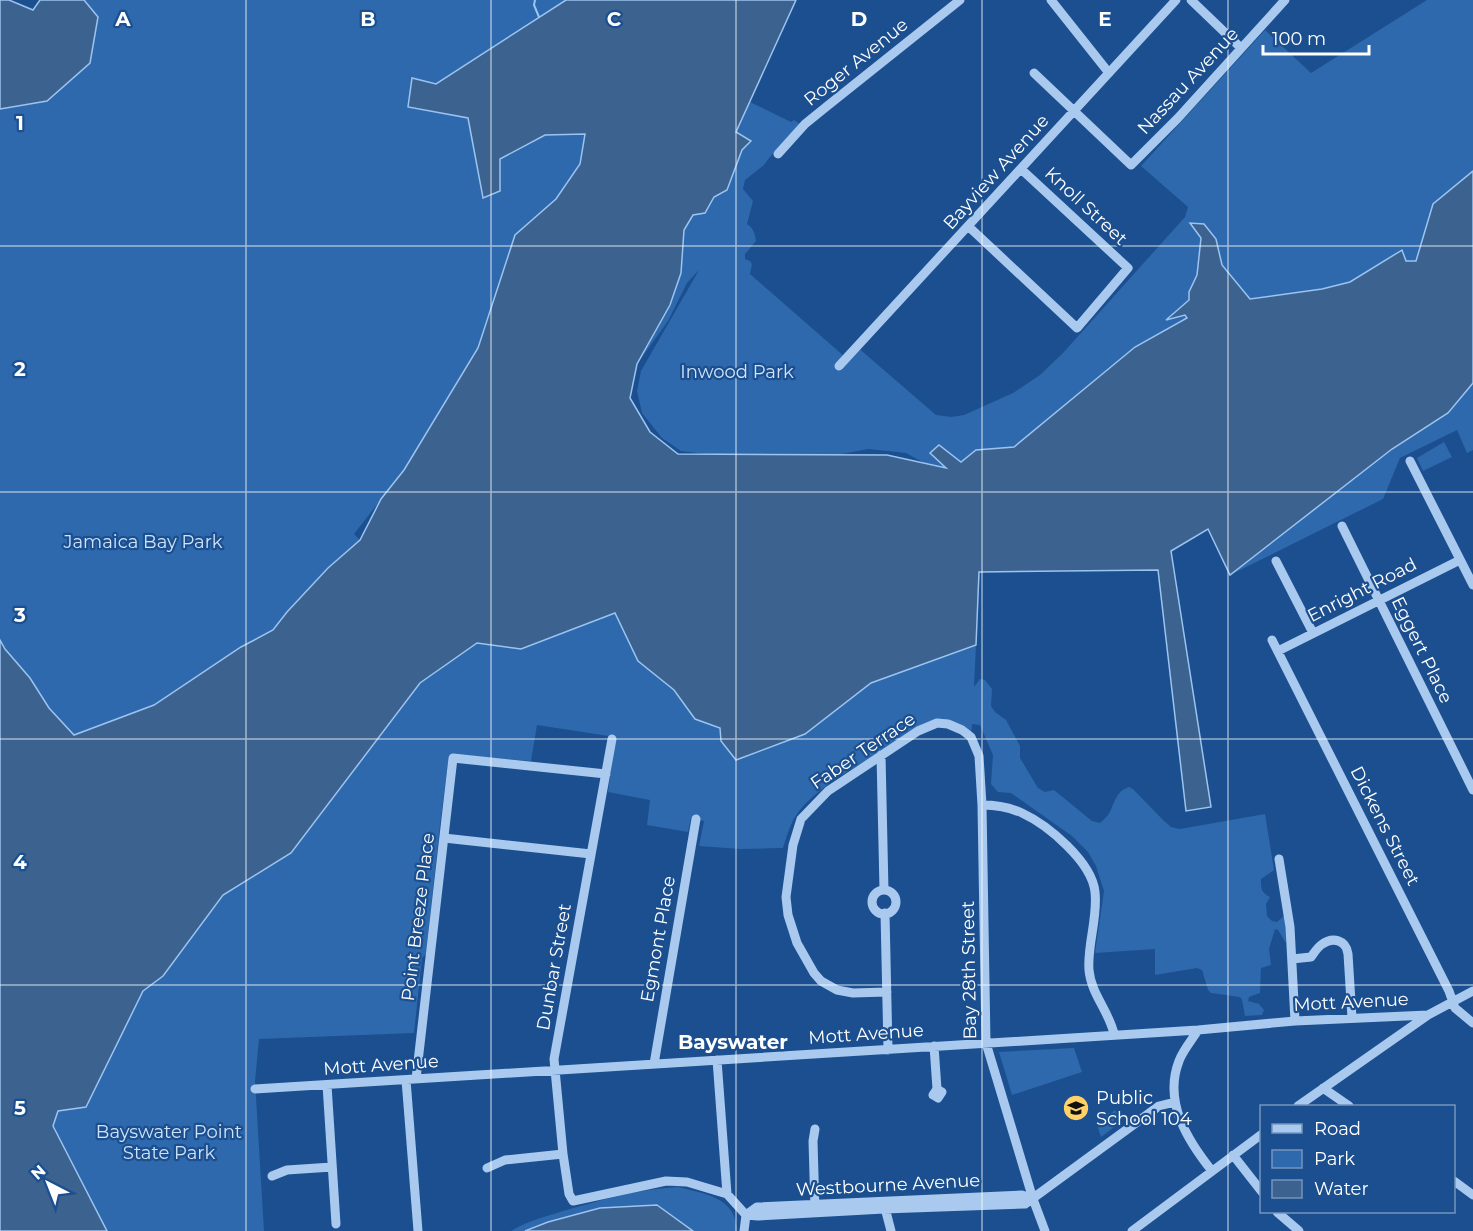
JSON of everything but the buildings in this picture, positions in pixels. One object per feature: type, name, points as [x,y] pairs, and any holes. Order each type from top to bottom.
[{"type":"street","name":"Roger Avenue","points":[[778,154],[819,112],[960,0]]},
{"type":"street","points":[[1051,0],[1109,73]]},
{"type":"street","name":"Bayview Avenue","points":[[839,366],[1176,0]]},
{"type":"street","points":[[1191,0],[1241,48]]},
{"type":"street","name":"Nassau Avenue","points":[[1074,111],[1131,165],[1285,0]]},
{"type":"street","points":[[1034,73],[1074,111]]},
{"type":"street","name":"Knoll Street","points":[[968,226],[1077,328],[1128,268],[1021,169]]},
{"type":"street","points":[[1410,461],[1473,585]]},
{"type":"street","name":"Eggert Place","points":[[1342,526],[1473,790]]},
{"type":"street","name":"Enright Road","points":[[1278,651],[1460,560]]},
{"type":"street","points":[[1276,561],[1313,633]]},
{"type":"street","name":"Dickens Street","points":[[1272,640],[1455,1008],[1470,1020]]},
{"type":"street","name":"Faber Terrace","points":[[887,992],[837,990],[821,981],[814,973],[797,943],[788,915],[786,897],[793,845],[801,819],[828,791],[918,731],[937,723],[952,725],[971,737]]},
{"type":"street","name":"Bay 28th Street","points":[[971,737],[979,756],[982,805],[986,1043],[1045,1231]]},
{"type":"street","name":"Dunbar Street","points":[[612,739],[554,1059],[569,1194],[573,1201],[666,1181],[687,1182],[727,1194]]},
{"type":"street","points":[[881,755],[884,890]]},
{"type":"street","name":"Point Breeze Place","points":[[418,1231],[411,1079],[453,758],[606,774]]},
{"type":"street","points":[[982,805],[1006,807],[1030,818],[1069,848],[1088,870],[1095,891],[1095,916],[1089,969],[1091,982],[1112,1022],[1114,1034]]},
{"type":"street","name":"Egmont Place","points":[[654,1064],[696,819]]},
{"type":"street","points":[[444,838],[591,854]]},
{"type":"street","points":[[1279,859],[1290,927],[1295,1020]]},
{"type":"street","points":[[884,890],[892,893],[896,904],[885,914],[875,909],[873,902],[877,893],[884,890]]},
{"type":"street","points":[[885,914],[888,1050]]},
{"type":"street","points":[[1292,959],[1311,957],[1319,946],[1329,941],[1341,940],[1348,954],[1352,1018]]},
{"type":"street","points":[[1469,993],[1470,1020]]},
{"type":"street","name":"Mott Avenue","points":[[255,1089],[1198,1030],[1295,1020],[1428,1015],[1469,993]]},
{"type":"street","points":[[1301,1105],[1428,1015]]},
{"type":"street","points":[[1399,1035],[1406,1023],[1402,1017]]},
{"type":"street","points":[[1198,1030],[1179,1060],[1174,1087],[1175,1102],[1188,1138],[1212,1171]]},
{"type":"street","points":[[934,1046],[937,1089]]},
{"type":"street","points":[[717,1060],[727,1194],[746,1215],[744,1231]]},
{"type":"street","points":[[327,1085],[336,1224]]},
{"type":"street","points":[[1323,1088],[1346,1105]]},
{"type":"street","name":"Westbourne Avenue","points":[[746,1215],[884,1205],[1025,1204],[1155,1109],[1175,1102]]},
{"type":"street","points":[[815,1209],[813,1141],[816,1129]]},
{"type":"street","points":[[1132,1231],[1260,1135]]},
{"type":"street","points":[[487,1168],[505,1160],[563,1154]]},
{"type":"street","points":[[1233,1155],[1260,1189]]},
{"type":"street","points":[[272,1176],[287,1170],[332,1167]]},
{"type":"street","points":[[1455,1182],[1473,1195]]},
{"type":"street","points":[[884,1205],[891,1231]]},
{"type":"street","points":[[1277,1213],[1299,1231]]},
{"type":"green space","name":"Jamaica Bay Park","points":[[84,0],[566,0],[435,84],[468,118],[482,197],[500,191],[499,159],[545,135],[585,134],[580,164],[556,199],[515,235],[478,348],[404,470],[354,534],[360,540],[328,568],[273,630],[241,647],[154,705],[74,735],[49,708],[30,678],[0,640],[0,109],[47,101],[98,17]]},
{"type":"green space","name":"Inwood Park","points":[[1427,0],[1473,0],[1473,171],[1433,204],[1416,262],[1406,261],[1401,250],[1350,282],[1322,289],[1250,299],[1222,265],[1216,239],[1191,223],[1201,238],[1197,275],[1189,300],[1166,320],[1185,315],[1187,318],[1135,347],[1013,447],[976,450],[961,462],[947,469],[926,464],[906,453],[868,449],[842,454],[705,454],[681,451],[662,438],[642,413],[637,391],[641,371],[699,270],[687,283],[668,321],[637,364],[670,305],[681,273],[684,230],[693,215],[705,213],[714,197],[727,189],[742,150],[751,140],[736,132],[750,102],[800,124],[764,165],[745,180],[743,189],[753,201],[747,224],[751,227],[756,241],[745,254],[745,259],[752,264],[750,274],[845,357],[856,346],[936,415],[951,417],[964,415],[1013,393],[1040,375],[1063,353],[1185,217],[1188,207],[1141,166],[1265,30],[1311,73]]},
{"type":"green space","points":[[1473,355],[1473,450],[1467,453],[1457,430],[1400,458],[1383,499],[1230,575],[1210,531]]},
{"type":"green space","points":[[1444,442],[1452,457],[1423,471],[1417,458]]},
{"type":"green space","name":"Bayswater Point State Park","points":[[616,613],[638,661],[674,690],[695,719],[720,728],[805,734],[871,683],[976,645],[974,687],[980,679],[985,680],[992,689],[991,706],[1006,720],[1020,746],[1020,758],[1038,788],[1045,792],[1054,790],[1092,821],[1100,823],[1107,816],[1120,792],[1129,787],[1171,827],[1180,829],[1265,814],[1274,870],[1261,879],[1261,888],[1270,897],[1266,904],[1267,916],[1277,922],[1284,916],[1287,930],[1286,943],[1275,929],[1269,949],[1271,965],[1261,968],[1260,993],[1249,997],[1248,1001],[1259,1004],[1264,1010],[1262,1015],[1245,1016],[1240,997],[1211,993],[1202,970],[1197,968],[1155,975],[1155,949],[1095,953],[1104,891],[1096,866],[1088,852],[1072,836],[1011,793],[998,792],[991,784],[993,755],[980,725],[972,724],[971,734],[945,721],[865,761],[809,800],[797,814],[783,848],[740,849],[699,846],[704,821],[691,818],[688,832],[647,825],[650,800],[608,792],[615,737],[537,725],[531,761],[449,755],[426,954],[422,958],[414,1033],[259,1039],[255,1081],[264,1231],[107,1231],[53,1126],[58,1111],[86,1107],[143,990],[163,976],[223,895],[291,853],[420,683],[477,643],[521,649]]},
{"type":"green space","points":[[1074,1048],[1082,1072],[1012,1095],[999,1052]]},
{"type":"green space","points":[[1115,1110],[1121,1122],[1101,1137],[1096,1121],[1101,1114]]},
{"type":"green space","points":[[678,1187],[708,1195],[725,1204],[735,1220],[737,1231],[693,1231],[657,1205],[600,1208],[548,1222],[525,1231],[511,1231],[536,1219],[606,1199],[649,1190]]},
{"type":"water","points":[[0,0],[9,0],[33,10],[40,0],[84,0],[98,17],[90,63],[47,101],[0,109]]},
{"type":"water","points":[[566,0],[796,0],[736,132],[751,141],[742,150],[727,190],[714,197],[705,213],[693,215],[684,230],[681,273],[670,305],[637,364],[630,398],[650,432],[678,454],[887,455],[946,468],[930,453],[939,445],[961,462],[976,450],[1014,447],[1135,347],[1187,318],[1185,315],[1166,320],[1189,300],[1189,292],[1197,275],[1201,238],[1190,223],[1204,224],[1216,239],[1222,265],[1250,299],[1322,289],[1350,282],[1402,250],[1406,261],[1416,261],[1433,204],[1473,171],[1473,383],[1448,413],[1392,449],[1230,575],[1208,529],[1171,551],[1211,807],[1186,811],[1158,570],[979,572],[976,645],[871,683],[805,734],[736,760],[721,741],[720,728],[695,719],[674,690],[638,661],[615,613],[521,649],[477,643],[420,683],[291,853],[223,895],[163,976],[143,991],[86,1107],[58,1111],[53,1126],[107,1231],[0,1231],[0,640],[30,678],[49,708],[74,735],[154,705],[241,647],[273,630],[328,568],[360,540],[381,499],[404,470],[478,348],[515,235],[556,199],[580,164],[585,134],[545,135],[500,159],[500,191],[483,198],[468,118],[408,107],[412,78],[436,84]]},
{"type":"water","points":[[657,1205],[693,1231],[525,1231],[548,1222],[600,1208]]},
{"type":"waterway","points":[[535,0],[534,5],[539,17]]},
{"type":"place","name":"Public School 104","points":[[1076,1108]]},
{"type":"district","name":"Bayswater","points":[[733,1042]]}]
